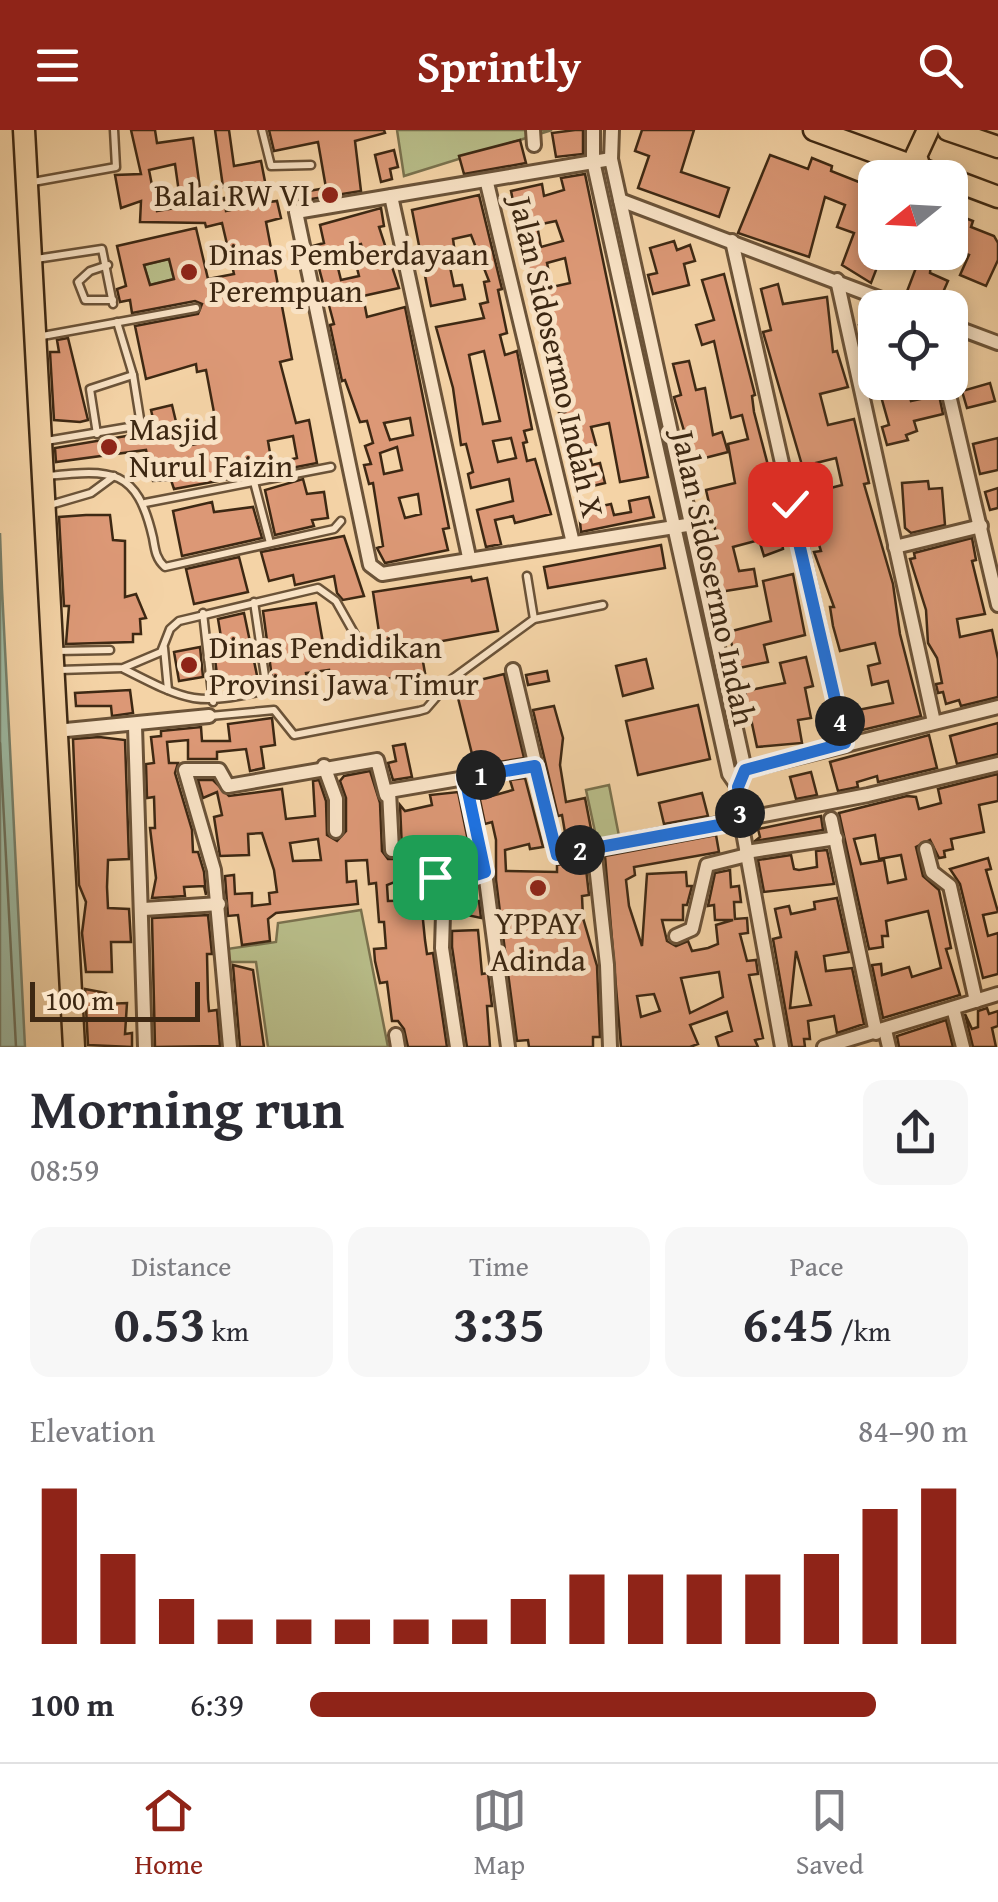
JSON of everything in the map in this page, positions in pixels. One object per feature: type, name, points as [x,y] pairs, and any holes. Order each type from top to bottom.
[{"type":"main road","points":[[24,130],[74,1047]]},
{"type":"main road","points":[[814,130],[912,160]]},
{"type":"main road","points":[[948,130],[998,147]]},
{"type":"main road","points":[[908,158],[919,131]]},
{"type":"main road","points":[[968,186],[998,197]]},
{"type":"street","points":[[533,130],[534,145]]},
{"type":"street","name":"Jalan Sidosermo Indah","points":[[593,130],[593,161],[728,774],[738,787]]},
{"type":"street","name":"Jalan Sidosermo Indah","points":[[612,130],[611,159],[745,770],[738,787]]},
{"type":"street","points":[[611,159],[487,183],[305,208],[295,215],[370,566],[382,574],[693,524]]},
{"type":"street","name":"Jalan Sidosermo Indah X","points":[[487,183],[573,543]]},
{"type":"street","points":[[391,196],[469,558]]},
{"type":"street","points":[[620,200],[861,290]]},
{"type":"street","points":[[626,224],[651,213]]},
{"type":"street","points":[[732,241],[845,743]]},
{"type":"street","points":[[837,280],[934,722]]},
{"type":"street","points":[[968,332],[998,344]]},
{"type":"street","points":[[637,350],[653,346]]},
{"type":"street","points":[[950,400],[998,606]]},
{"type":"street","points":[[895,547],[981,526]]},
{"type":"street","points":[[513,670],[557,855],[741,821],[998,764]]},
{"type":"street","points":[[728,774],[998,707]]},
{"type":"street","points":[[56,732],[135,726],[211,709]]},
{"type":"street","points":[[135,726],[144,908],[145,1047]]},
{"type":"street","points":[[230,1047],[219,904],[206,838],[185,770],[218,770],[228,786],[324,766],[380,760],[392,850]]},
{"type":"street","points":[[324,766],[336,799],[336,831]]},
{"type":"street","points":[[386,795],[411,785],[535,766]]},
{"type":"street","points":[[465,778],[485,872],[508,1047]]},
{"type":"street","points":[[738,787],[782,1047]]},
{"type":"street","points":[[831,819],[880,1032],[889,1047]]},
{"type":"street","points":[[676,936],[692,929],[707,865],[836,838]]},
{"type":"street","points":[[594,847],[607,965],[610,1047]]},
{"type":"street","points":[[926,849],[932,872],[950,886],[976,1001]]},
{"type":"street","points":[[445,885],[485,872]]},
{"type":"street","points":[[415,883],[438,876],[445,885],[442,948],[457,1047]]},
{"type":"street","points":[[144,908],[219,904]]},
{"type":"street","points":[[824,1047],[998,994]]},
{"type":"street","points":[[953,1008],[962,1047]]},
{"type":"lane","points":[[27,183],[111,171],[119,163],[114,130]]},
{"type":"lane","points":[[262,130],[271,166],[311,166]]},
{"type":"lane","points":[[32,260],[102,250],[108,266],[113,302],[85,300],[78,282],[90,271],[108,266]]},
{"type":"lane","points":[[36,337],[196,308]]},
{"type":"lane","points":[[41,442],[140,426],[133,374],[117,322]]},
{"type":"lane","points":[[97,434],[90,389],[133,374]]},
{"type":"lane","points":[[145,503],[331,467]]},
{"type":"lane","points":[[43,476],[93,472],[128,481],[145,503],[158,560],[165,567],[334,528],[341,521]]},
{"type":"lane","points":[[45,506],[91,493],[115,475]]},
{"type":"lane","points":[[254,482],[270,543]]},
{"type":"lane","points":[[527,576],[534,619]]},
{"type":"lane","points":[[168,691],[164,648],[172,626],[203,614],[323,589],[336,600],[358,640]]},
{"type":"lane","points":[[211,709],[269,689],[254,602]]},
{"type":"lane","points":[[54,661],[123,668],[211,709],[274,710],[294,735],[426,709],[452,679],[534,619],[603,605]]},
{"type":"lane","points":[[203,614],[211,709]]},
{"type":"lane","points":[[123,668],[164,648]]},
{"type":"lane","points":[[54,661],[110,650]]},
{"type":"green space","points":[[397,130],[552,130],[404,176]]},
{"type":"green space","points":[[169,259],[174,279],[150,285],[144,265]]},
{"type":"green space","points":[[609,785],[619,836],[597,841],[586,790]]},
{"type":"green space","points":[[361,910],[388,1047],[268,1047],[256,962],[228,962],[227,949],[276,942],[278,923]]},
{"type":"water","points":[[0,533],[2,589],[25,1047],[0,1047]]},
{"type":"building","points":[[131,130],[155,130],[157,143],[193,138],[202,203],[224,198],[226,211],[249,206],[245,184],[223,187],[215,130],[229,130],[234,166],[261,161],[269,202],[277,201],[281,218],[266,222],[292,359],[280,362],[296,423],[309,420],[317,463],[281,470],[279,462],[297,458],[293,436],[268,441],[273,471],[174,489],[171,480],[153,481],[146,450],[56,462],[55,448],[156,431],[151,410],[172,405],[182,447],[219,439],[206,370],[197,372],[196,364],[146,379],[135,326],[198,314],[202,304],[195,301],[132,313],[130,300],[120,302],[117,289],[126,286],[117,246],[196,228],[208,279],[234,274],[222,223],[206,227],[205,223],[140,222],[141,201],[121,208],[115,175],[141,174]],"holes":[[[175,164],[181,207],[157,211],[149,170]],[[169,259],[174,279],[150,285],[144,265]]]},
{"type":"building","points":[[269,130],[385,133],[355,141],[361,191],[299,201],[297,193],[326,188],[318,142],[274,151]]},
{"type":"building","points":[[583,130],[583,154],[556,157],[552,133]]},
{"type":"building","points":[[642,130],[694,130],[681,172],[729,188],[719,217],[638,188],[649,156],[635,151]]},
{"type":"building","points":[[520,140],[526,163],[464,174],[459,156]]},
{"type":"building","points":[[394,150],[398,167],[390,169],[392,179],[381,182],[375,155]]},
{"type":"building","points":[[770,155],[808,169],[812,158],[858,182],[858,270],[876,270],[871,283],[842,265],[854,233],[837,227],[845,205],[825,197],[809,257],[738,233]]},
{"type":"building","points":[[585,174],[648,477],[620,482],[609,423],[591,427],[596,445],[588,447],[592,465],[600,463],[605,483],[576,490],[559,413],[565,412],[535,310],[511,191],[542,184],[544,196],[564,190],[561,178]],"holes":[[[556,221],[563,241],[541,247],[537,225]],[[565,258],[570,283],[552,287],[547,263]]]},
{"type":"building","points":[[479,195],[502,289],[498,290],[507,333],[500,335],[505,355],[517,351],[532,429],[524,431],[527,461],[535,459],[551,514],[515,523],[513,516],[495,520],[501,544],[486,547],[477,510],[513,501],[509,479],[471,488],[468,474],[473,472],[466,444],[461,445],[453,388],[436,327],[484,318],[480,304],[488,302],[484,282],[489,281],[471,235],[453,239],[456,261],[449,262],[454,286],[462,285],[465,299],[431,306],[412,210]],"holes":[[[484,351],[500,421],[483,424],[469,355]],[[511,438],[516,458],[498,462],[493,441]]]},
{"type":"building","points":[[381,208],[384,226],[379,227],[399,288],[363,296],[367,317],[405,307],[449,528],[443,529],[448,550],[385,563],[377,548],[383,546],[373,483],[369,484],[364,465],[371,464],[365,446],[373,443],[367,421],[360,422],[345,380],[342,381],[330,325],[334,324],[313,246],[324,243],[320,225]],"holes":[[[361,244],[366,265],[357,268],[359,276],[341,280],[336,260],[344,258],[341,249]],[[410,418],[413,435],[390,440],[384,423]],[[397,447],[402,470],[384,474],[380,453]],[[418,494],[421,514],[405,518],[399,498]]]},
{"type":"building","points":[[968,219],[973,221],[971,227],[994,236],[998,243],[998,260],[986,286],[960,275],[962,270],[968,270]]},
{"type":"building","points":[[674,241],[677,250],[690,245],[695,261],[684,264],[689,285],[653,294],[648,275],[657,273],[650,248]]},
{"type":"building","points":[[915,270],[930,270],[948,281],[944,290],[908,290]]},
{"type":"building","points":[[724,274],[755,395],[754,412],[775,492],[783,549],[764,556],[759,540],[733,547],[739,571],[754,569],[757,586],[719,592],[711,534],[716,533],[706,490],[735,483],[728,444],[748,439],[742,415],[731,418],[714,341],[702,345],[696,325],[714,320],[702,280]]},
{"type":"building","points":[[778,284],[783,304],[827,297],[833,352],[837,351],[848,387],[820,394],[828,425],[854,419],[869,483],[864,484],[893,584],[900,634],[921,716],[858,731],[853,711],[893,703],[888,681],[872,685],[868,666],[880,663],[875,643],[840,651],[830,607],[834,607],[814,552],[821,551],[803,494],[800,473],[804,472],[763,332],[771,330],[761,289]],"holes":[[[836,458],[842,485],[823,490],[816,463]]]},
{"type":"building","points":[[68,338],[88,420],[80,422],[54,420],[50,352],[59,352],[57,340]]},
{"type":"building","points":[[689,361],[696,390],[705,388],[713,435],[722,432],[728,452],[693,461],[674,397],[681,395],[673,364]]},
{"type":"building","points":[[990,383],[995,401],[967,408],[968,389]]},
{"type":"building","points":[[882,400],[940,400],[943,414],[914,421],[917,431],[906,435],[908,440],[887,445],[882,427],[889,425]]},
{"type":"building","points":[[998,438],[998,470],[980,474],[973,444]]},
{"type":"building","points":[[303,479],[307,494],[324,492],[328,518],[312,520],[314,526],[275,535],[265,490]]},
{"type":"building","points":[[928,481],[929,489],[942,488],[945,525],[911,533],[905,528],[902,483]]},
{"type":"building","points":[[998,488],[998,508],[990,510],[985,492]]},
{"type":"building","points":[[649,497],[654,517],[581,532],[579,511],[611,504],[614,515],[631,512],[629,501]]},
{"type":"building","points":[[212,502],[214,512],[253,507],[262,538],[182,556],[173,511]]},
{"type":"building","points":[[110,515],[113,540],[125,541],[125,597],[136,594],[146,618],[140,619],[141,634],[133,634],[133,642],[66,644],[69,606],[64,606],[59,517]]},
{"type":"building","points":[[344,536],[364,596],[343,600],[337,593],[334,576],[295,585],[293,575],[269,581],[261,552]]},
{"type":"building","points":[[972,538],[976,560],[972,561],[985,614],[957,619],[960,637],[992,630],[998,659],[998,697],[961,706],[959,700],[946,704],[943,692],[938,693],[936,684],[942,683],[937,658],[928,643],[926,610],[910,559],[915,558],[914,553]]},
{"type":"building","points":[[661,545],[665,568],[548,588],[544,567]]},
{"type":"building","points":[[239,557],[248,592],[194,604],[186,569]]},
{"type":"building","points":[[793,574],[805,635],[764,645],[768,662],[739,668],[728,632],[771,621],[763,581]]},
{"type":"building","points":[[471,577],[472,581],[487,578],[498,631],[420,645],[425,673],[331,687],[329,670],[306,673],[308,688],[274,693],[263,611],[316,603],[326,660],[382,652],[373,592]]},
{"type":"building","points":[[244,613],[259,685],[227,691],[225,674],[217,675],[214,651],[223,649],[218,619]]},
{"type":"building","points":[[200,647],[203,677],[179,681],[174,652]]},
{"type":"building","points":[[806,657],[813,686],[805,688],[811,718],[798,720],[802,743],[757,747],[745,691],[785,683],[780,663]]},
{"type":"building","points":[[646,659],[653,688],[623,696],[616,666]]},
{"type":"building","points":[[547,671],[549,681],[528,685],[526,675]]},
{"type":"building","points":[[504,674],[524,758],[475,766],[455,686]]},
{"type":"building","points":[[130,690],[133,713],[112,716],[111,706],[76,706],[75,693]]},
{"type":"building","points":[[698,705],[710,759],[638,775],[626,721]]},
{"type":"building","points":[[554,706],[563,738],[560,765],[566,802],[585,798],[592,834],[566,838],[562,815],[558,816],[533,710]]},
{"type":"building","points":[[272,718],[275,745],[261,747],[264,768],[250,771],[246,749],[217,752],[217,759],[188,759],[188,740],[167,742],[169,763],[178,763],[175,773],[192,830],[193,852],[198,852],[204,872],[206,895],[204,886],[184,887],[185,896],[152,898],[156,878],[150,828],[155,828],[154,797],[147,798],[146,764],[154,763],[151,737],[161,736],[161,731],[201,727],[202,741],[230,741],[228,724]]},
{"type":"building","points":[[998,723],[998,754],[957,764],[950,736]]},
{"type":"building","points":[[929,735],[937,768],[878,782],[877,776],[857,782],[858,787],[838,791],[830,762]]},
{"type":"building","points":[[73,739],[125,740],[129,859],[108,860],[107,887],[108,908],[129,909],[131,942],[111,942],[112,972],[86,972],[82,933],[86,902],[79,885]]},
{"type":"building","points":[[405,744],[412,777],[393,780],[388,763],[396,761],[393,746]]},
{"type":"building","points":[[370,771],[380,803],[382,851],[388,859],[397,859],[402,850],[400,805],[405,811],[432,805],[430,795],[458,792],[473,865],[449,870],[435,866],[387,885],[388,901],[433,900],[433,908],[422,910],[427,954],[433,953],[447,1047],[408,1047],[404,1029],[398,1021],[392,1021],[387,982],[380,983],[375,961],[374,949],[386,948],[384,922],[379,922],[376,883],[369,884],[367,860],[346,861],[347,882],[356,881],[358,904],[276,913],[268,919],[270,941],[242,945],[238,915],[228,916],[225,876],[234,875],[235,894],[252,893],[252,906],[270,904],[269,893],[277,892],[274,870],[262,833],[248,834],[249,855],[220,856],[214,817],[222,815],[217,792],[203,798],[198,780],[213,780],[229,796],[282,789],[286,819],[315,816],[313,781],[319,780],[326,801],[327,835],[337,841],[346,831],[346,798],[340,781],[344,776]],"holes":[[[318,839],[321,860],[293,861],[290,843]]]},
{"type":"building","points":[[811,772],[817,795],[796,799],[790,777]]},
{"type":"building","points":[[998,774],[998,801],[979,805],[984,832],[951,839],[953,849],[944,851],[945,857],[939,858],[930,840],[916,847],[923,876],[939,890],[951,948],[946,949],[960,995],[883,1018],[872,965],[881,964],[882,975],[909,967],[912,977],[941,968],[928,911],[886,921],[888,936],[882,936],[883,947],[869,949],[839,813],[907,796],[916,797],[919,809],[941,803],[938,789]],"holes":[[[875,835],[879,859],[901,855],[906,879],[888,883],[884,860],[861,864],[854,839]]]},
{"type":"building","points":[[525,778],[543,847],[530,849],[529,844],[505,850],[506,871],[557,872],[557,865],[585,860],[589,895],[582,896],[583,918],[597,966],[600,1037],[593,1037],[593,1047],[529,1047],[528,1040],[517,1041],[502,928],[506,920],[501,920],[496,880],[496,840],[492,822],[485,824],[477,786],[485,785],[488,797],[513,790],[510,780]]},
{"type":"building","points":[[702,793],[708,816],[664,824],[659,803]]},
{"type":"building","points":[[821,816],[823,830],[755,841],[760,837],[758,829]]},
{"type":"building","points":[[716,835],[719,852],[634,867],[635,875],[626,880],[629,906],[642,946],[647,874],[686,872],[687,886],[692,886],[687,905],[683,905],[683,920],[662,920],[667,941],[676,946],[688,941],[692,951],[708,948],[718,944],[716,925],[733,920],[715,920],[714,905],[708,906],[715,873],[730,870],[731,887],[739,886],[741,902],[734,902],[735,919],[747,918],[748,933],[740,934],[747,961],[756,960],[758,974],[749,975],[763,1038],[755,1040],[758,1047],[719,1047],[716,1037],[732,1031],[727,1012],[690,1025],[698,1044],[690,1047],[621,1047],[605,856]],"holes":[[[719,972],[723,997],[690,1013],[681,978]],[[654,994],[660,1011],[641,1017],[637,996]]]},
{"type":"building","points":[[827,850],[834,884],[764,892],[758,860],[791,855],[794,869],[799,870],[817,867],[816,851]]},
{"type":"building","points":[[988,858],[991,869],[986,870],[998,912],[983,915],[988,936],[998,933],[998,974],[983,978],[960,884],[950,869]]},
{"type":"building","points":[[469,889],[469,901],[479,901],[481,918],[453,912],[454,893]]},
{"type":"building","points":[[837,898],[849,952],[824,956],[826,971],[852,968],[864,1024],[837,1033],[834,1016],[808,1021],[810,1039],[804,1039],[805,1047],[792,1047],[773,939],[781,937],[775,909],[789,906],[791,914],[815,909],[814,902]],"holes":[[[796,951],[811,1005],[790,1008]]]},
{"type":"building","points":[[208,915],[212,954],[207,954],[209,1011],[217,1010],[220,1046],[155,1047],[152,918]]},
{"type":"building","points":[[478,930],[482,974],[488,973],[492,1006],[487,1006],[490,1047],[467,1047],[452,947],[452,931]]},
{"type":"building","points":[[233,965],[253,970],[264,1047],[240,1047]]},
{"type":"building","points":[[85,989],[106,993],[104,1004],[127,1003],[125,1034],[132,1033],[132,1047],[88,1045]]},
{"type":"building","points":[[987,1008],[989,1014],[998,1011],[998,1026],[992,1028],[996,1047],[973,1047],[965,1014],[972,1029],[978,1027],[978,1011]]},
{"type":"building","points":[[946,1020],[953,1047],[899,1047],[897,1036]]},
{"type":"place","name":"Balai RW VI","points":[[330,195]]},
{"type":"place","name":"Dinas Pemberdayaan Perempuan","points":[[189,272]]},
{"type":"place","name":"Masjid Nurul Faizin","points":[[109,447]]},
{"type":"place","name":"Dinas Pendidikan Provinsi Jawa Timur","points":[[189,665]]},
{"type":"place","name":"YPPAY Adinda","points":[[538,888]]},
{"type":"route","points":[[435,877],[443,878],[445,885],[485,872],[465,778],[535,766],[557,855],[741,821],[738,787],[745,770],[845,743],[790,504]]}]
